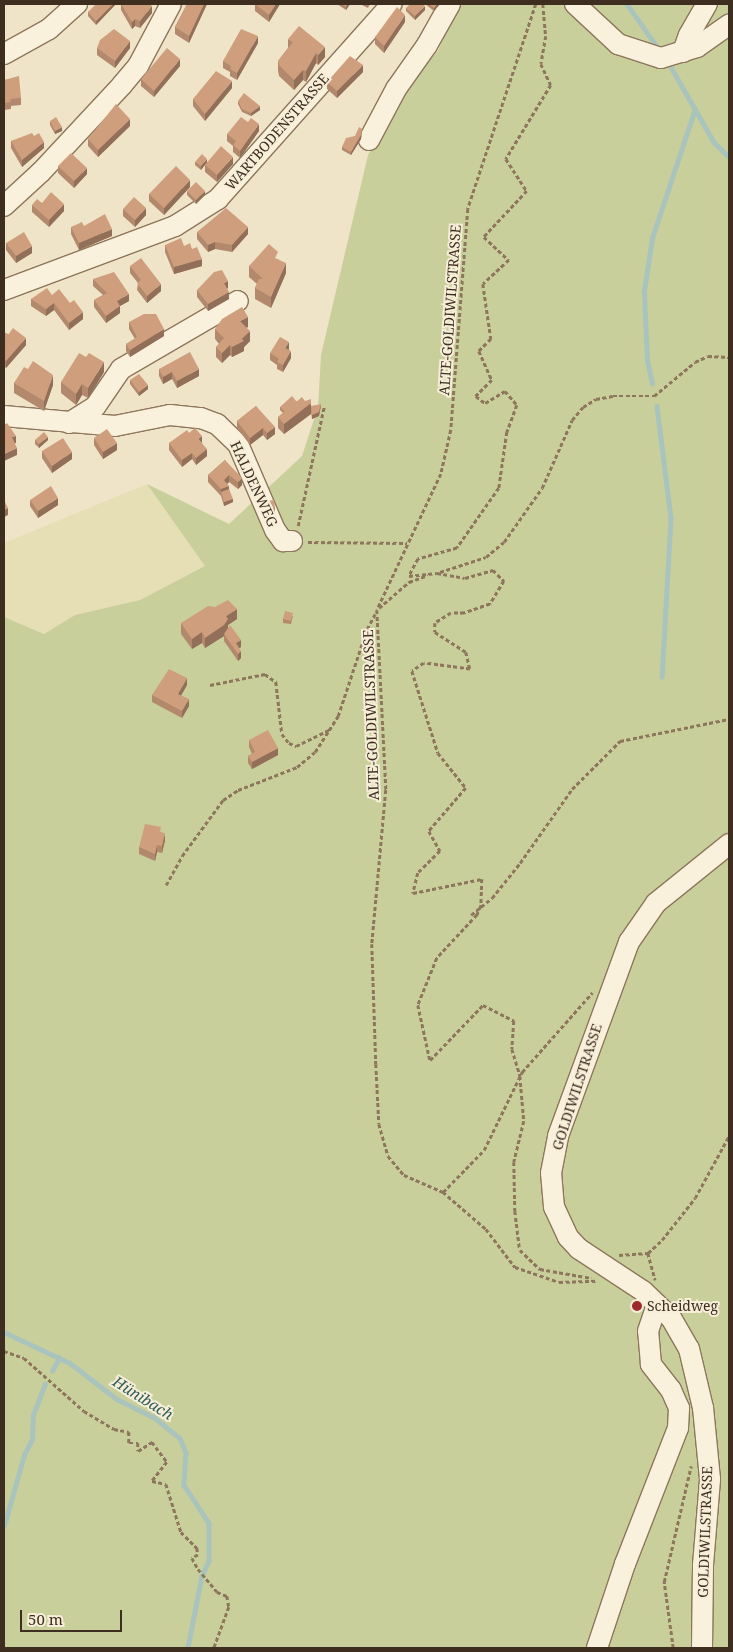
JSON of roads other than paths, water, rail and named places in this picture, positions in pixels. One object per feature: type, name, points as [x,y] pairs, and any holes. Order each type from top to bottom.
[{"type":"street","points":[[4,54],[49,29],[77,4]]},
{"type":"street","points":[[4,206],[41,172],[138,66],[171,4]]},
{"type":"street","name":"WARTBODENSTRASSE","points":[[4,290],[175,226],[218,199],[392,4]]},
{"type":"street","points":[[369,140],[396,89],[427,45],[450,4]]},
{"type":"street","points":[[574,4],[618,44],[638,53],[661,58],[697,48],[729,25]]},
{"type":"street","points":[[683,52],[689,35],[707,4]]},
{"type":"street","points":[[69,423],[95,407],[121,369],[238,301]]},
{"type":"street","name":"HALDENWEG","points":[[4,416],[114,426],[170,415],[201,418],[217,424],[238,444],[275,530],[283,541],[292,541]]},
{"type":"street","name":"GOLDIWILSTRASSE","points":[[702,1648],[703,1565],[710,1479],[703,1408],[689,1349],[671,1318],[657,1305],[635,1285],[579,1249],[568,1237],[554,1207],[551,1173],[558,1136],[629,942],[656,903],[729,844]]},
{"type":"street","points":[[597,1648],[625,1564],[678,1428],[679,1408],[671,1390],[651,1364],[648,1331],[657,1305]]},
{"type":"waterway","points":[[627,4],[658,48]]},
{"type":"waterway","points":[[671,67],[714,142],[729,157]]},
{"type":"waterway","points":[[652,384],[647,361],[644,291],[652,238],[695,109]]},
{"type":"waterway","points":[[657,406],[671,518],[662,677]]},
{"type":"waterway","name":"Hünibach","points":[[4,1332],[70,1363],[117,1399],[155,1418],[180,1438],[186,1453],[184,1485],[209,1523],[209,1561],[202,1576],[188,1648]]},
{"type":"waterway","points":[[52,1371],[59,1358]]},
{"type":"waterway","points":[[4,1526],[24,1455],[32,1439],[33,1415],[45,1384]]},
{"type":"place","name":"Scheidweg","points":[[637,1306]]}]
